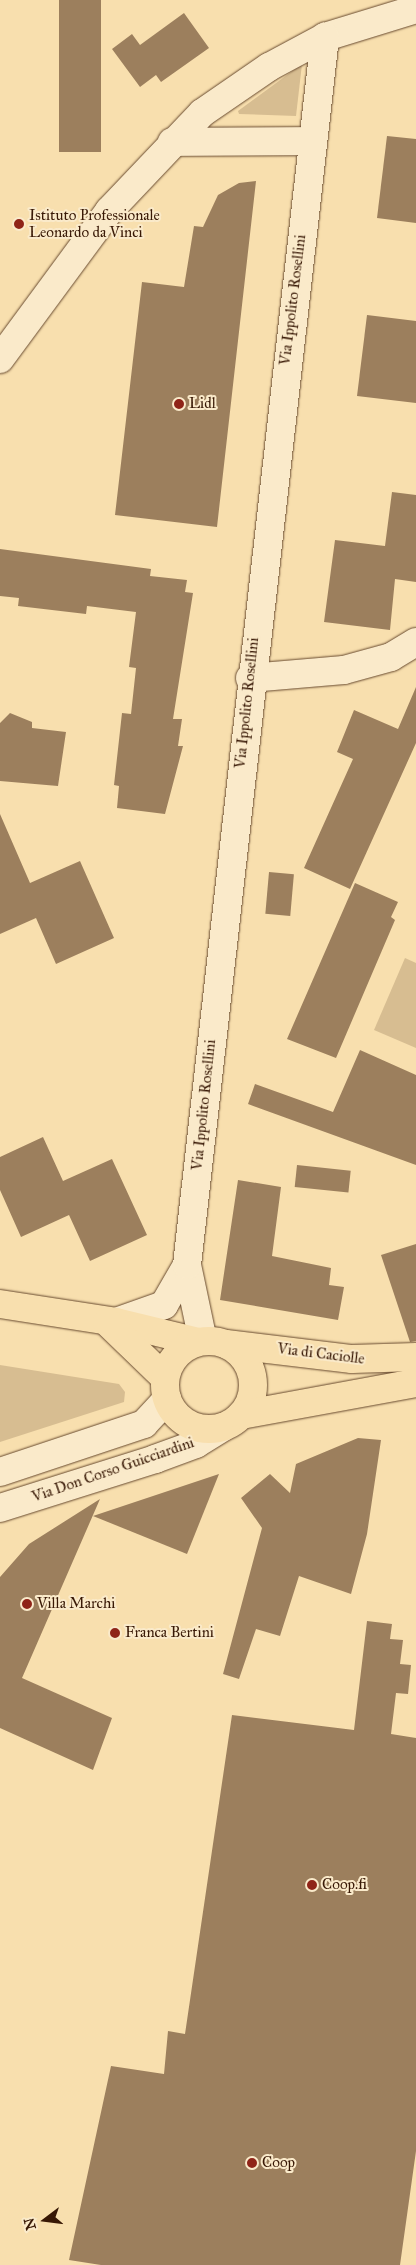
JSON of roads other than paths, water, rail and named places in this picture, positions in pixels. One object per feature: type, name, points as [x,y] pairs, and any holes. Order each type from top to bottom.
[{"type":"main road","name":"Via di Caciolle","points":[[0,1304],[112,1322],[209,1342],[352,1359],[416,1357]]},
{"type":"main road","points":[[112,1322],[166,1389],[174,1411],[196,1427],[232,1421],[251,1395],[251,1373],[240,1355],[209,1342],[180,1352],[166,1389]]},
{"type":"main road","name":"Via Don Corso Guicciardini","points":[[232,1421],[416,1383]]},
{"type":"street","points":[[0,360],[109,211],[172,142],[237,87],[325,37],[416,9]]},
{"type":"street","name":"Via Ippolito Rosellini","points":[[209,1342],[187,1264],[250,678],[311,141],[325,37]]},
{"type":"street","points":[[172,142],[311,141]]},
{"type":"street","points":[[250,678],[344,670],[391,657],[416,642]]},
{"type":"street","name":"Via Ippolito Rosellini","points":[[112,1322],[164,1305],[187,1264]]},
{"type":"street","points":[[0,1472],[144,1424],[166,1389]]},
{"type":"street","name":"Via Don Corso Guicciardini","points":[[0,1508],[155,1459],[196,1444],[232,1421]]},
{"type":"place","name":"Istituto Professionale Leonardo da Vinci","points":[[19,224]]},
{"type":"place","name":"Lidl","points":[[179,404]]},
{"type":"place","name":"Villa Marchi","points":[[27,1604]]},
{"type":"place","name":"Franca Bertini","points":[[115,1633]]},
{"type":"place","name":"Coop.fi","points":[[312,1885]]},
{"type":"place","name":"Coop","points":[[252,2163]]}]
